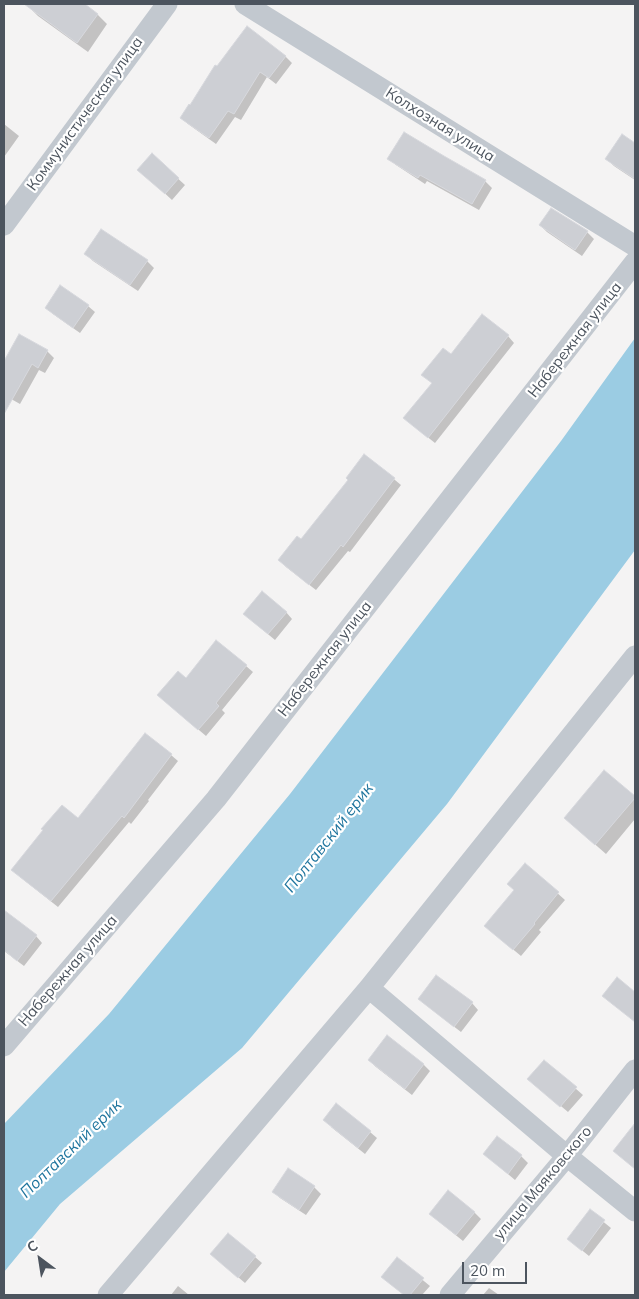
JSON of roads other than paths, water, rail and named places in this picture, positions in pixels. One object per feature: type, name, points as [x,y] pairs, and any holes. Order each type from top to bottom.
[{"type":"street","name":"Коммунистическая улица","points":[[4,225],[167,4]]},
{"type":"street","name":"Колхозная улица","points":[[245,4],[635,246]]},
{"type":"street","name":"Набережная улица","points":[[4,1046],[216,799],[635,262]]},
{"type":"street","points":[[108,1295],[370,988],[635,656]]},
{"type":"street","points":[[370,988],[567,1156],[635,1211]]},
{"type":"street","name":"улица Маяковского","points":[[450,1295],[567,1156],[635,1070]]},
{"type":"water","name":"Полтавский ерик","points":[[635,338],[635,550],[447,804],[242,1048],[60,1204],[4,1272],[4,1124],[109,1014],[290,794],[561,441]]}]
